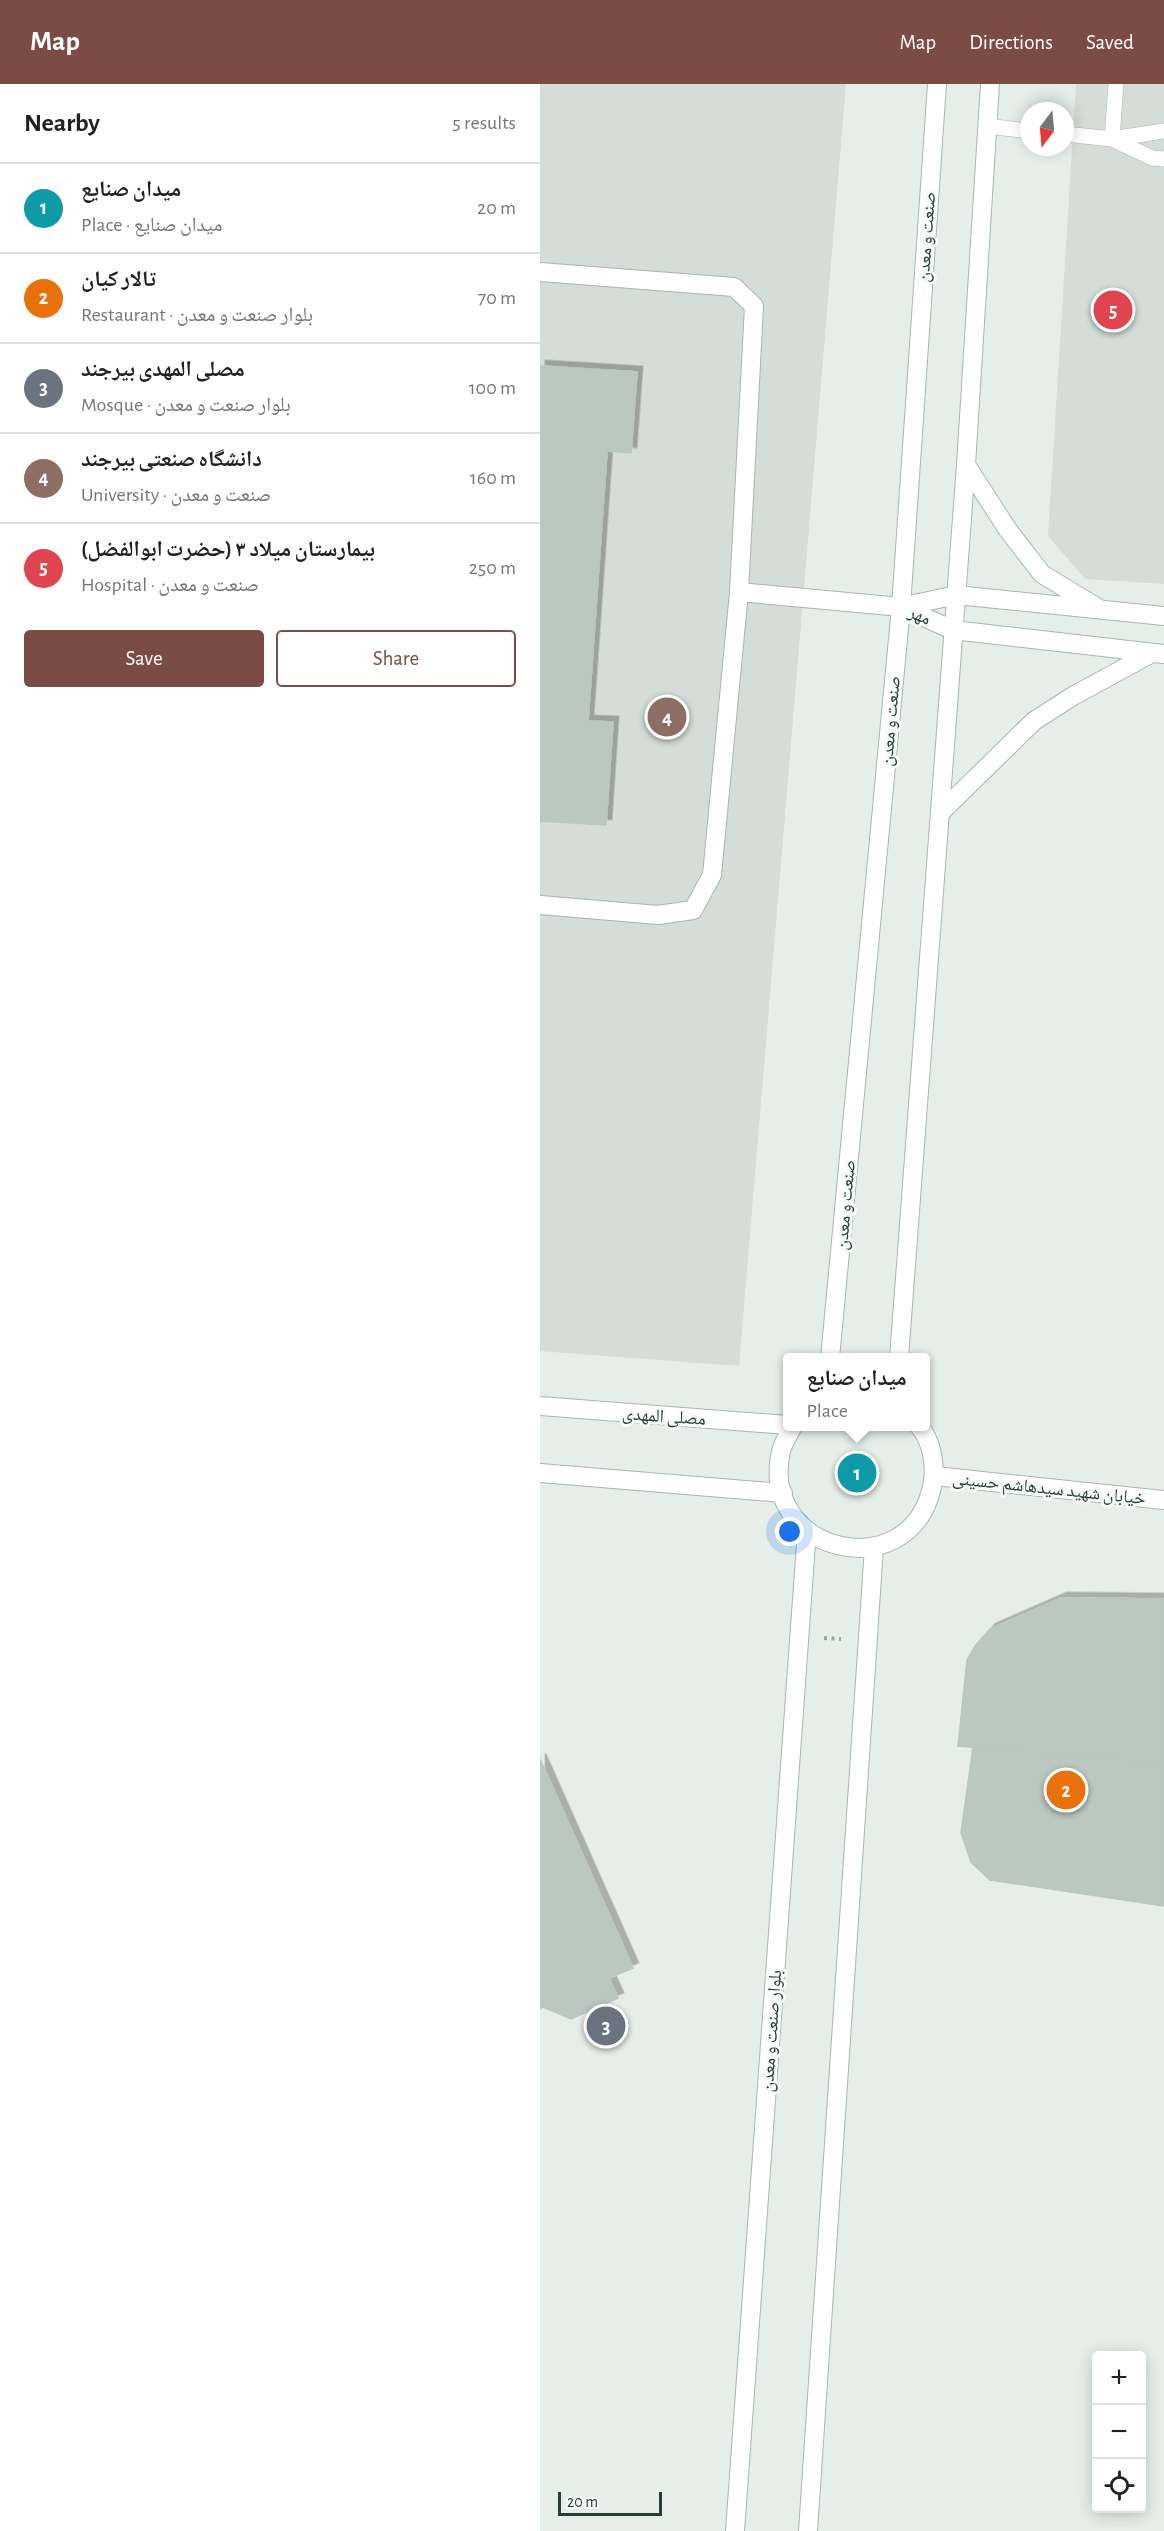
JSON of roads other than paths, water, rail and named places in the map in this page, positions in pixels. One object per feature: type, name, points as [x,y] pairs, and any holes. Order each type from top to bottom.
[{"type":"street","name":"صنعت و معدن","points":[[830,1353],[901,607],[937,84]]},
{"type":"street","points":[[899,1353],[966,465],[990,84]]},
{"type":"street","points":[[540,272],[734,287],[754,306],[739,592],[712,875],[693,910],[658,915],[540,905]]},
{"type":"street","points":[[966,465],[1008,530],[1042,574],[1102,611]]},
{"type":"street","points":[[739,592],[901,607]]},
{"type":"street","name":"مهر","points":[[901,607],[956,596],[1164,616]]},
{"type":"street","name":"مهر","points":[[901,607],[953,630],[1158,653]]},
{"type":"street","points":[[941,812],[1034,722],[1073,696],[1158,653]]},
{"type":"street","name":"مصلی المهدی","points":[[540,1406],[783,1425]]},
{"type":"street","points":[[790,1431],[781,1450],[778,1476],[785,1503],[800,1525],[822,1541],[848,1548],[874,1547],[899,1536],[917,1520],[929,1499],[934,1476],[932,1452],[922,1431]]},
{"type":"street","points":[[540,1473],[783,1493]]},
{"type":"street","name":"خیابان شهید سیدهاشم حسینی","points":[[934,1476],[1164,1500]]},
{"type":"street","name":"بلوار صنعت و معدن","points":[[735,2531],[807,1530]]},
{"type":"street","points":[[809,2530],[874,1547]]},
{"type":"lane","points":[[1112,139],[1116,84]]},
{"type":"lane","points":[[987,126],[1020,130]]},
{"type":"lane","points":[[1074,135],[1112,139],[1164,131]]},
{"type":"lane","points":[[1112,139],[1152,158],[1164,159]]},
{"type":"place","name":"بیمارستان میلاد ۳ (حضرت ابوالفضل)","points":[[1113,310]]},
{"type":"place","name":"دانشگاه صنعتی بیرجند","points":[[667,717]]},
{"type":"place","name":"میدان صنایع","points":[[857,1473]]},
{"type":"place","name":"تالار کیان","points":[[1066,1790]]},
{"type":"place","name":"مصلی المهدی بیرجند","points":[[606,2026]]}]
